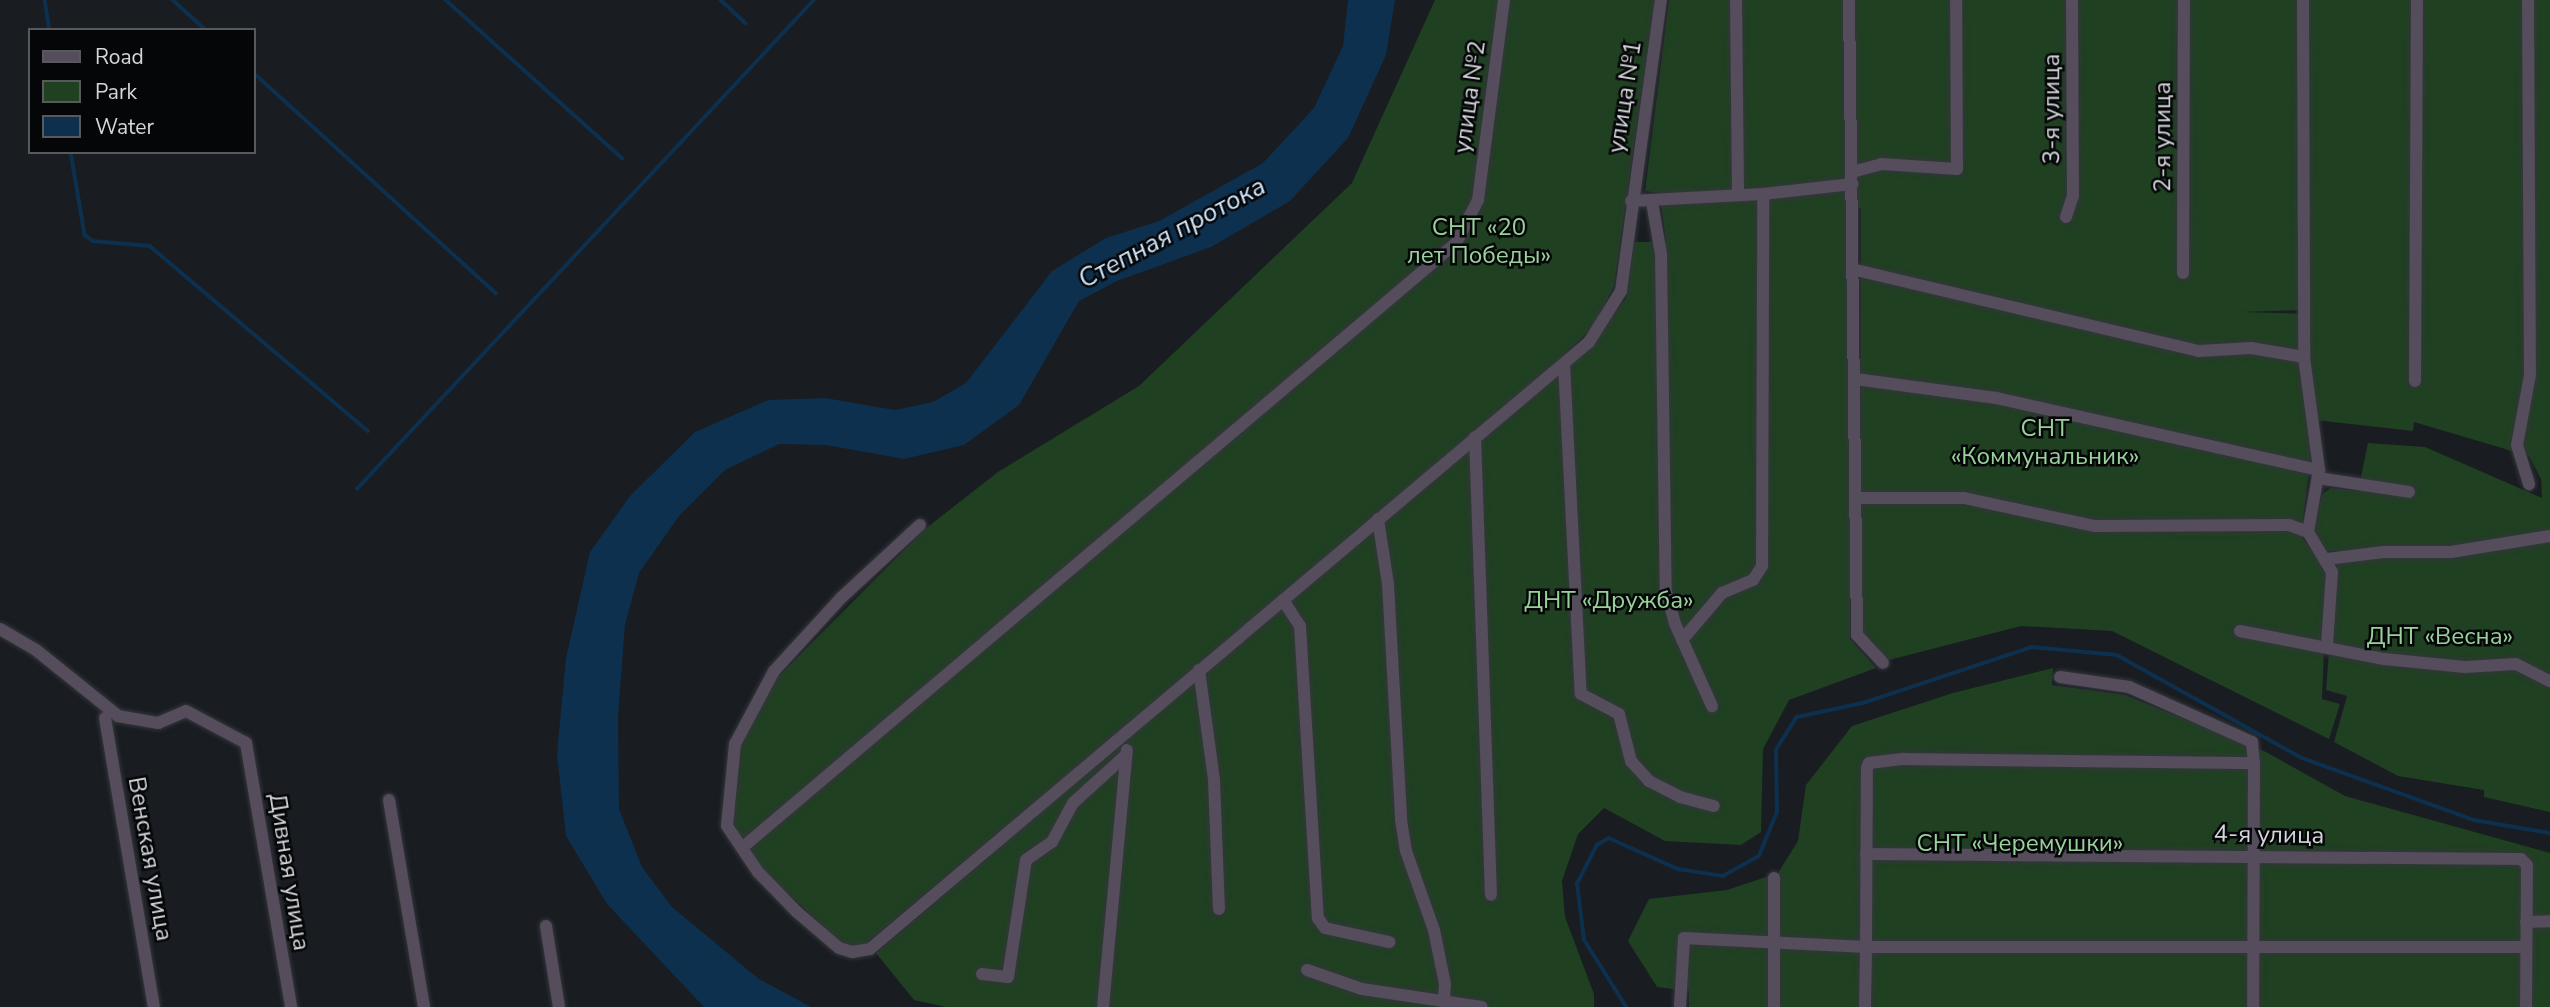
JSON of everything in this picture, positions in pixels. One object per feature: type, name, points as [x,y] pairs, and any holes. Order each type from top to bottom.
[{"type":"street","name":"улица №2","points":[[743,847],[1456,243],[1478,200],[1504,0]]},
{"type":"street","name":"улица №1","points":[[920,525],[841,598],[774,671],[735,744],[727,826],[758,872],[839,948],[852,952],[870,949],[1589,342],[1621,291],[1631,201],[1661,0]]},
{"type":"street","points":[[1736,0],[1738,194]]},
{"type":"street","points":[[1849,0],[1856,270],[1857,635],[1883,663]]},
{"type":"street","points":[[1631,201],[1652,202],[1763,194],[1852,178],[1881,164],[1957,169],[1956,0]]},
{"type":"street","name":"3-я улица","points":[[2066,217],[2073,196],[2072,0]]},
{"type":"street","name":"2-я улица","points":[[2183,273],[2184,0]]},
{"type":"street","points":[[2303,0],[2304,357],[2319,474],[2308,531]]},
{"type":"street","points":[[2415,381],[2417,0]]},
{"type":"street","points":[[2528,0],[2530,374],[2517,445],[2529,484]]},
{"type":"street","points":[[1682,640],[1722,593],[1753,580],[1762,566],[1763,194]]},
{"type":"street","points":[[1652,202],[1661,254],[1666,592],[1682,640],[1712,706]]},
{"type":"street","points":[[1856,270],[2199,351],[2250,348],[2304,357]]},
{"type":"street","points":[[1564,363],[1581,694],[1619,713],[1631,761],[1649,781],[1680,797],[1714,806]]},
{"type":"street","points":[[1856,379],[1996,398],[2319,474],[2409,492]]},
{"type":"street","points":[[1475,437],[1491,895]]},
{"type":"street","points":[[1856,498],[1964,498],[2095,526],[2289,525],[2308,531],[2327,559],[2332,572],[2327,646]]},
{"type":"street","points":[[1378,519],[1388,584],[1401,820],[1406,851],[1434,930],[1445,984],[1444,998]]},
{"type":"street","points":[[2327,559],[2384,552],[2451,552],[2550,536]]},
{"type":"street","points":[[1283,600],[1300,626],[1318,918],[1325,929],[1389,942]]},
{"type":"street","name":"Дивная улица","points":[[0,629],[36,650],[118,716],[158,723],[186,710],[246,743],[290,1007]]},
{"type":"street","points":[[2240,631],[2385,659],[2465,667],[2516,664],[2550,681]]},
{"type":"street","points":[[1199,670],[1214,780],[1219,909]]},
{"type":"street","points":[[2060,677],[2129,687],[2252,742],[2253,1007]]},
{"type":"street","name":"Венская улица","points":[[105,718],[154,1007]]},
{"type":"street","points":[[1103,1007],[1128,732]]},
{"type":"street","points":[[982,974],[1008,977],[1026,860],[1052,842],[1073,803],[1126,755]]},
{"type":"street","points":[[1865,1007],[1866,854],[1870,763],[1904,759],[2254,763]]},
{"type":"street","points":[[389,800],[425,1007]]},
{"type":"street","name":"4-я улица","points":[[1866,854],[2521,859],[2526,865],[2526,1007]]},
{"type":"street","points":[[1774,878],[1774,1007]]},
{"type":"street","points":[[2526,922],[2550,921]]},
{"type":"street","points":[[546,926],[559,1007]]},
{"type":"street","points":[[1680,1007],[1682,939],[1866,947],[2526,947]]},
{"type":"street","points":[[1307,970],[1363,989],[1444,998],[1482,1007]]},
{"type":"green space","name":"СНТ «20 лет Победы»","points":[[1435,0],[1655,0],[1614,286],[1593,327],[1540,377],[863,946],[845,947],[762,869],[731,826],[740,745],[778,677],[925,529],[998,472],[1139,386],[1352,183]]},
{"type":"green space","name":"ДНТ «Дружба»","points":[[1669,0],[2298,0],[2302,310],[2242,312],[2310,314],[2308,0],[2550,0],[2550,812],[2484,797],[2484,790],[2398,776],[2334,742],[2347,696],[2326,690],[2337,551],[2327,551],[2314,531],[2322,494],[2331,488],[2358,491],[2368,443],[2425,447],[2542,498],[2541,479],[2529,456],[2414,422],[2413,431],[2315,420],[2301,536],[2327,572],[2322,699],[2340,704],[2329,739],[2112,631],[2021,626],[1889,660],[1860,634],[1861,208],[1850,208],[1850,639],[1876,668],[1789,700],[1763,749],[1761,832],[1741,845],[1665,841],[1604,808],[1578,834],[1562,881],[1565,917],[1594,994],[1594,1007],[946,1007],[914,1000],[876,953],[1586,349],[1627,297],[1634,242],[1666,242],[1660,193],[1645,191]]},
{"type":"green space","name":"СНТ «Черемушки»","points":[[2053,668],[2052,685],[2125,695],[2266,752],[2345,796],[2550,853],[2550,1007],[1689,1007],[1689,991],[1657,987],[1628,941],[1649,899],[1727,890],[1778,873],[1798,841],[1806,785],[1852,726],[1953,693]]},
{"type":"water","name":"Степная протока","points":[[1348,0],[1395,0],[1386,55],[1348,138],[1290,201],[1211,247],[1117,281],[1079,301],[1019,405],[964,445],[904,459],[826,445],[779,444],[725,470],[679,516],[639,573],[625,625],[618,716],[619,809],[642,867],[672,907],[759,979],[811,1007],[704,1007],[607,904],[566,836],[557,754],[566,658],[590,552],[630,496],[695,432],[768,400],[825,398],[895,410],[933,402],[966,383],[1052,271],[1106,238],[1159,221],[1263,163],[1314,108],[1343,46]]},
{"type":"waterway","points":[[45,0],[50,28]]},
{"type":"waterway","points":[[173,0],[204,28]]},
{"type":"waterway","points":[[446,0],[622,158]]},
{"type":"waterway","points":[[721,0],[746,23]]},
{"type":"waterway","points":[[357,489],[814,0]]},
{"type":"waterway","points":[[256,75],[496,293]]},
{"type":"waterway","points":[[71,154],[85,235],[93,241],[150,246],[368,431]]},
{"type":"waterway","points":[[1626,1007],[1584,940],[1577,884],[1597,845],[1609,838],[1678,869],[1723,876],[1759,856],[1777,812],[1776,750],[1797,717],[1863,703],[2032,647],[2117,655],[2302,758],[2474,820],[2550,833]]},
{"type":"park label","name":"СНТ «Коммунальник»","points":[[2045,443]]},
{"type":"park label","name":"ДНТ «Весна»","points":[[2440,637]]}]
